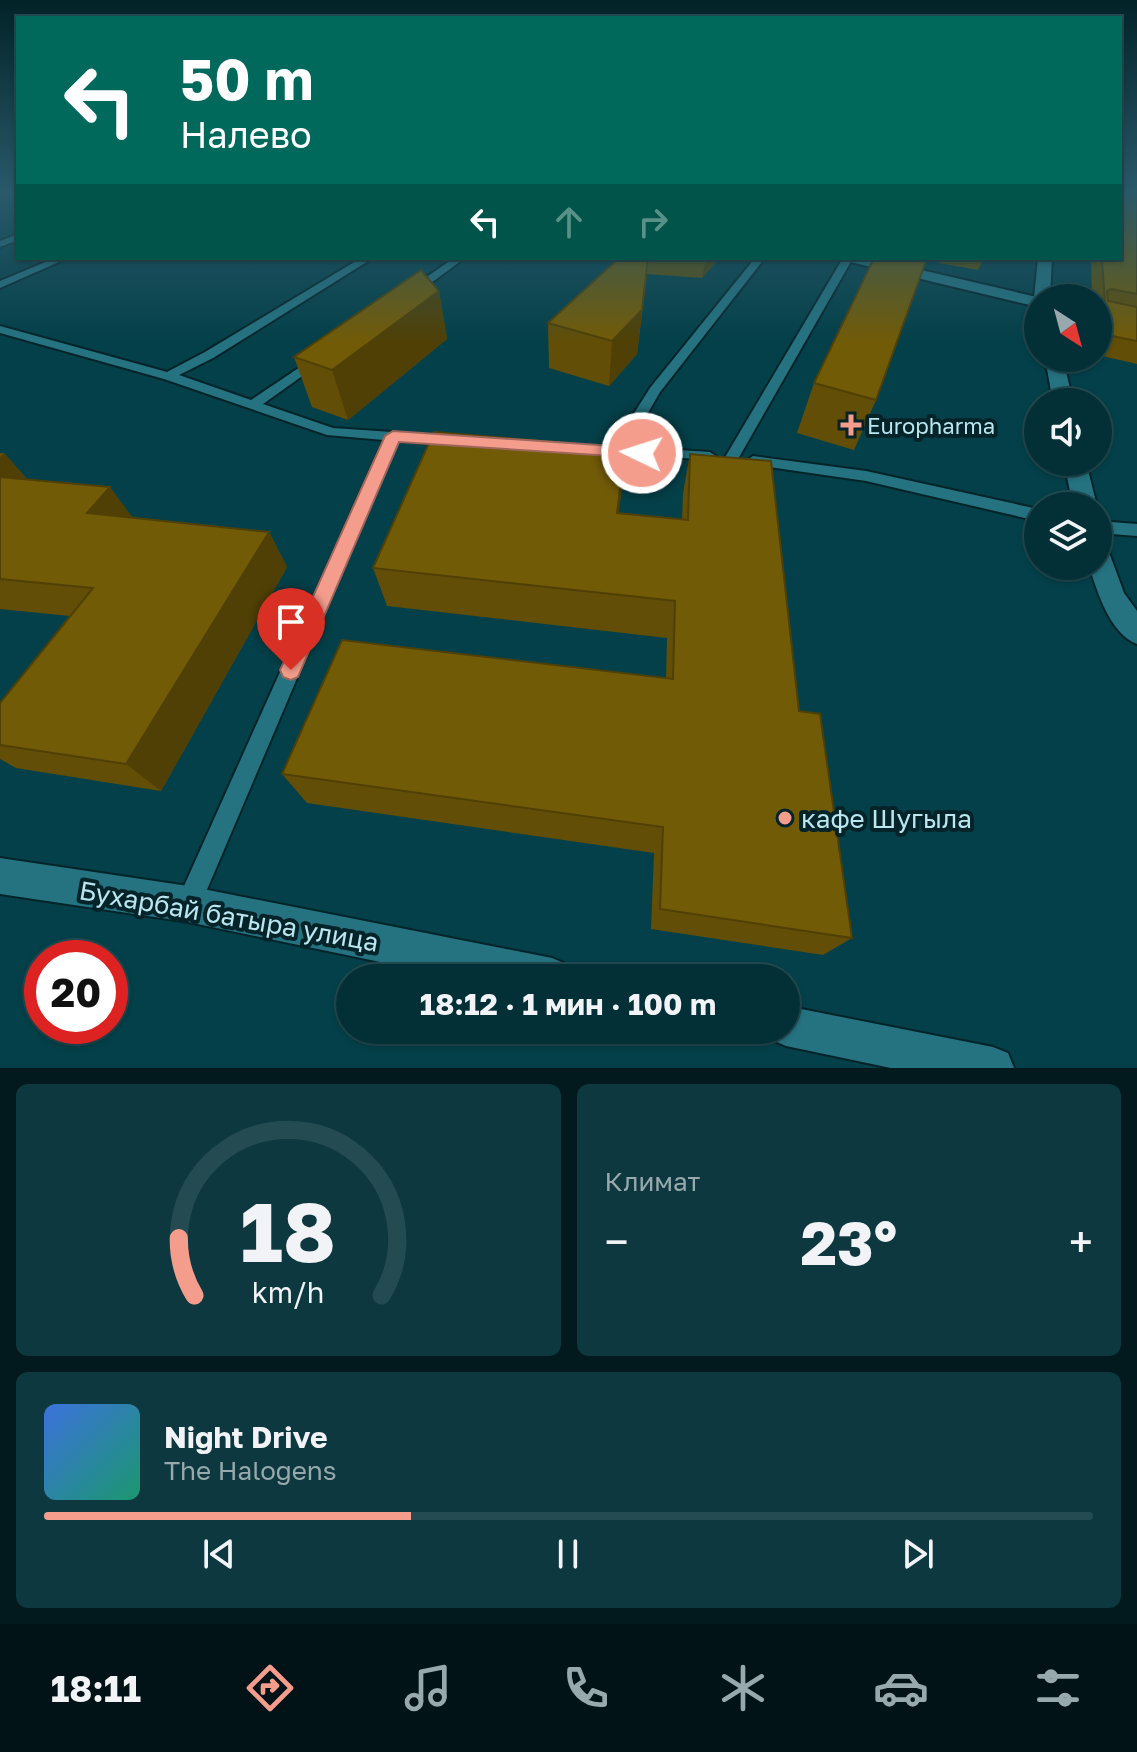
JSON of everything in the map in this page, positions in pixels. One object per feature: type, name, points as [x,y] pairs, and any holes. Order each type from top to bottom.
[{"type":"street","points":[[858,260],[1024,299]]},
{"type":"street","points":[[1043,284],[1045,260]]},
{"type":"street","points":[[1106,580],[1112,597],[1137,632]]},
{"type":"street","name":"Бухарбай батыра улица","points":[[0,876],[188,904],[483,964]]},
{"type":"street","points":[[800,1029],[993,1068]]},
{"type":"lane","points":[[0,285],[58,260]]},
{"type":"lane","points":[[168,376],[209,355],[365,260]]},
{"type":"lane","points":[[395,304],[457,260]]},
{"type":"lane","points":[[642,453],[638,418],[758,260]]},
{"type":"lane","points":[[731,459],[848,260]]},
{"type":"lane","points":[[0,329],[168,376],[332,432],[471,441]]},
{"type":"lane","points":[[253,405],[330,350]]},
{"type":"lane","points":[[188,904],[393,436]]},
{"type":"lane","points":[[596,450],[731,459],[866,476],[1024,512]]},
{"type":"lane","points":[[1112,528],[1137,530]]},
{"type":"building","points":[[1122,243],[1137,243],[1137,294],[1112,289],[1112,284],[1104,284],[1102,260],[1122,260]]},
{"type":"building","points":[[617,260],[648,260],[642,310],[612,341],[548,323]]},
{"type":"building","points":[[873,260],[926,260],[876,400],[814,383]]},
{"type":"building","points":[[421,270],[439,291],[332,370],[294,357]]},
{"type":"building","points":[[1112,302],[1137,307],[1137,341],[1112,336]]},
{"type":"building","points":[[434,432],[625,448],[617,513],[688,520],[690,454],[771,461],[799,711],[820,714],[852,938],[660,909],[663,827],[282,774],[342,640],[673,679],[675,601],[373,568]]},
{"type":"building","points":[[0,477],[110,487],[87,513],[269,532],[126,764],[0,745],[0,703],[93,588],[0,579]]},
{"type":"place","name":"Europharma","points":[[851,425]]},
{"type":"place","name":"кафе Шугыла","points":[[785,818]]},
{"type":"route","points":[[291,670],[393,436],[642,453]]}]
